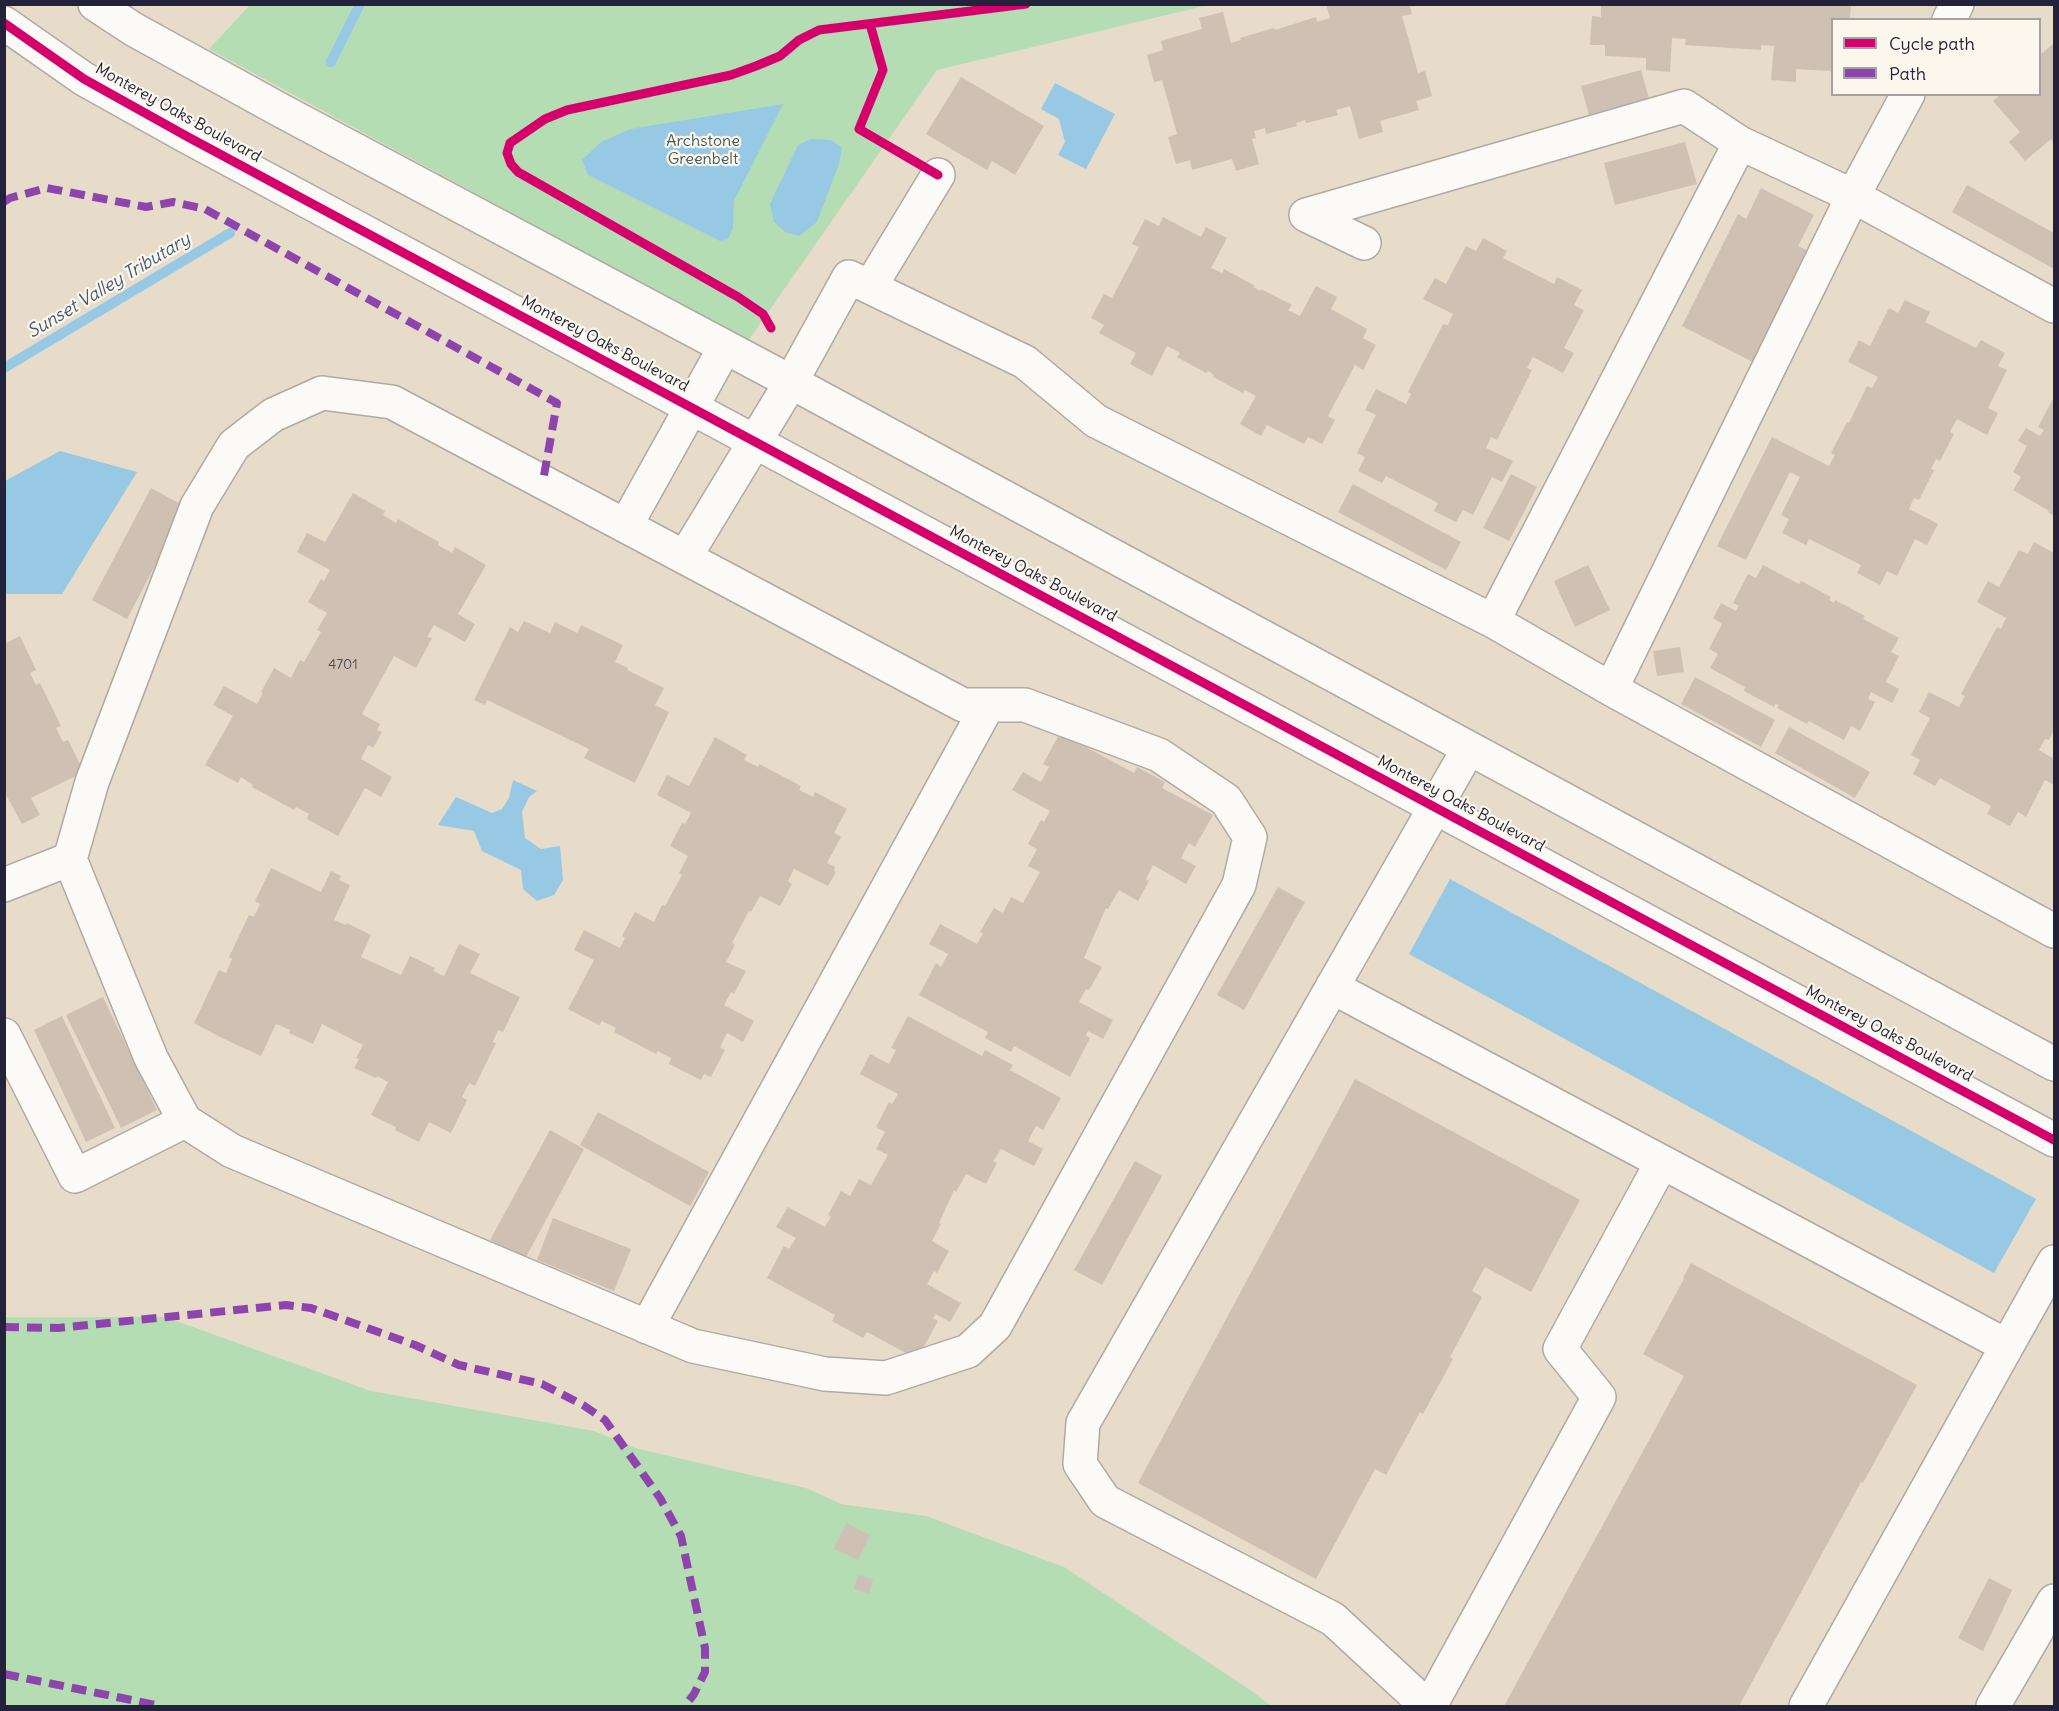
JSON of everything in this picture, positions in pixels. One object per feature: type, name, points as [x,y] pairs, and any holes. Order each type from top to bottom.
[{"type":"street","points":[[95,4],[133,29],[282,111],[791,382],[2055,1064]]},
{"type":"street","points":[[1950,18],[1957,4]]},
{"type":"street","name":"Monterey Oaks Boulevard","points":[[4,23],[84,79],[188,137],[2055,1140]]},
{"type":"street","points":[[1611,689],[1853,196],[1907,96]]},
{"type":"street","points":[[1364,243],[1306,215],[1684,106],[1740,143],[1853,196],[2055,306]]},
{"type":"street","points":[[1493,621],[1740,143]]},
{"type":"street","points":[[870,287],[938,175]]},
{"type":"street","points":[[685,557],[791,382],[849,277],[1025,362],[1096,421],[1493,621],[1611,689],[2054,931]]},
{"type":"street","points":[[626,525],[725,347]]},
{"type":"street","points":[[322,393],[392,402],[626,525],[963,705],[1025,705],[1159,754],[1226,800],[1250,837],[1239,885],[995,1326],[968,1351],[886,1378],[825,1374],[693,1346],[232,1151],[185,1121],[151,1058],[70,859],[92,782],[197,506],[234,445],[273,415],[322,393]]},
{"type":"street","points":[[647,1327],[988,705]]},
{"type":"street","points":[[1469,748],[1083,1423],[1080,1464],[1105,1501],[1333,1619],[1428,1707],[1599,1397],[1560,1350],[1662,1162]]},
{"type":"street","points":[[4,885],[70,859]]},
{"type":"street","points":[[1332,987],[2007,1346]]},
{"type":"street","points":[[4,1035],[75,1176],[185,1121]]},
{"type":"street","points":[[1806,1707],[2055,1262]]},
{"type":"street","points":[[1994,1707],[2055,1601]]},
{"type":"green space","name":"Archstone Greenbelt","points":[[251,4],[1208,5],[937,70],[748,341],[209,49]]},
{"type":"green space","points":[[5,1317],[165,1317],[371,1391],[594,1431],[635,1448],[806,1488],[841,1504],[926,1516],[1064,1567],[1271,1706],[5,1706]]},
{"type":"water","points":[[1055,83],[1115,114],[1086,169],[1058,155],[1065,142],[1059,119],[1041,109]]},
{"type":"water","points":[[783,104],[734,201],[733,228],[728,239],[720,241],[588,175],[582,160],[601,142],[630,129]]},
{"type":"water","points":[[811,139],[831,140],[842,148],[839,164],[817,222],[799,236],[785,232],[774,222],[770,204],[798,145]]},
{"type":"water","points":[[60,451],[137,472],[62,594],[5,594],[5,481]]},
{"type":"water","points":[[513,780],[537,791],[529,797],[522,812],[525,838],[541,849],[560,846],[563,880],[554,895],[537,901],[523,889],[521,870],[482,851],[474,831],[438,825],[456,797],[492,813],[502,809],[509,798]]},
{"type":"water","points":[[1450,879],[2036,1199],[1994,1273],[1409,954]]},
{"type":"building","points":[[1326,4],[1409,4],[1412,14],[1402,16],[1418,73],[1425,71],[1432,96],[1416,101],[1419,110],[1380,121],[1383,132],[1359,139],[1350,106],[1336,110],[1338,115],[1306,123],[1305,120],[1296,123],[1297,126],[1266,134],[1265,128],[1254,131],[1256,138],[1252,139],[1259,164],[1236,171],[1232,159],[1192,170],[1190,160],[1176,164],[1168,137],[1177,134],[1162,80],[1154,82],[1147,55],[1163,50],[1161,41],[1202,29],[1199,18],[1223,12],[1231,43],[1241,40],[1240,38],[1316,17],[1317,22],[1330,18]]},
{"type":"building","points":[[1601,4],[1851,4],[1850,18],[1831,18],[1831,71],[1796,69],[1796,82],[1771,80],[1774,46],[1761,45],[1761,50],[1685,45],[1686,39],[1672,38],[1670,72],[1646,70],[1646,58],[1605,56],[1605,45],[1590,45],[1592,16],[1601,17]]},
{"type":"building","points":[[2054,43],[2054,143],[2051,139],[2025,161],[2009,142],[2020,132],[1993,101],[1999,96],[2041,96],[2041,54]]},
{"type":"building","points":[[1641,70],[1649,99],[1589,115],[1581,86]]},
{"type":"building","points":[[961,77],[1044,126],[1015,175],[992,161],[987,170],[926,134]]},
{"type":"building","points":[[1685,142],[1697,184],[1615,205],[1604,163]]},
{"type":"building","points":[[1967,185],[2054,233],[2054,269],[1952,212]]},
{"type":"building","points":[[1761,188],[1814,215],[1798,246],[1809,251],[1753,362],[1682,326],[1738,214],[1746,219]]},
{"type":"building","points":[[1163,217],[1201,237],[1206,227],[1227,238],[1211,268],[1222,273],[1224,269],[1260,291],[1261,289],[1292,305],[1288,310],[1300,316],[1316,286],[1337,297],[1331,309],[1367,329],[1363,338],[1376,345],[1363,370],[1355,365],[1328,416],[1335,420],[1322,444],[1308,437],[1304,444],[1267,425],[1261,436],[1240,424],[1256,396],[1245,390],[1243,393],[1213,377],[1214,375],[1208,371],[1206,373],[1177,357],[1180,353],[1167,346],[1152,376],[1130,364],[1136,353],[1099,333],[1104,325],[1091,318],[1104,294],[1112,298],[1139,247],[1132,244],[1145,219],[1159,226]]},
{"type":"building","points":[[1483,238],[1507,251],[1503,258],[1554,284],[1557,277],[1582,290],[1574,305],[1584,310],[1564,348],[1574,353],[1563,373],[1533,357],[1527,368],[1532,370],[1497,440],[1491,437],[1486,448],[1513,461],[1502,482],[1492,477],[1473,515],[1463,510],[1456,522],[1434,511],[1438,503],[1386,476],[1382,483],[1358,471],[1365,457],[1357,453],[1376,415],[1365,410],[1376,389],[1406,404],[1411,394],[1408,392],[1443,324],[1448,325],[1453,314],[1423,299],[1435,278],[1446,284],[1466,246],[1476,251]]},
{"type":"building","points":[[1905,300],[1930,312],[1925,322],[1976,348],[1981,340],[2005,353],[1998,366],[2007,370],[1988,408],[1998,413],[1987,435],[1957,419],[1950,432],[1954,434],[1940,461],[1936,459],[1931,469],[1934,470],[1919,500],[1914,498],[1909,509],[1938,524],[1927,545],[1915,539],[1897,576],[1887,571],[1880,585],[1857,573],[1861,565],[1809,539],[1806,545],[1782,533],[1789,519],[1781,515],[1800,477],[1790,472],[1746,560],[1717,546],[1772,437],[1829,466],[1835,455],[1831,453],[1847,422],[1849,423],[1867,386],[1872,388],[1878,377],[1848,362],[1859,340],[1870,346],[1889,308],[1898,313]]},
{"type":"building","points":[[2054,397],[2054,516],[2013,490],[2021,477],[2013,472],[2027,446],[2018,441],[2026,428],[2040,436],[2044,430],[2038,427]]},
{"type":"building","points":[[1511,474],[1537,487],[1509,541],[1483,528]]},
{"type":"building","points":[[1353,484],[1461,542],[1446,570],[1338,512]]},
{"type":"building","points":[[151,488],[186,507],[127,619],[92,600]]},
{"type":"building","points":[[353,493],[385,511],[383,515],[396,523],[398,519],[439,542],[438,545],[452,553],[455,547],[486,565],[458,614],[475,624],[465,642],[434,625],[427,637],[432,638],[416,668],[394,656],[362,714],[380,724],[377,730],[382,732],[373,748],[368,745],[361,759],[392,777],[381,797],[365,788],[338,836],[307,819],[309,814],[296,807],[294,810],[252,787],[253,785],[241,777],[238,783],[205,765],[233,716],[213,705],[224,686],[257,704],[274,668],[291,678],[300,660],[304,662],[321,632],[317,630],[327,613],[308,602],[321,579],[324,581],[330,570],[297,552],[307,533],[325,542]]},
{"type":"building","points":[[2034,542],[2054,553],[2054,730],[2049,740],[2045,739],[2039,750],[2054,759],[2054,785],[2045,780],[2026,817],[2018,812],[2010,826],[1987,814],[1991,806],[1940,778],[1935,786],[1913,774],[1920,760],[1911,755],[1930,718],[1919,712],[1929,692],[1959,707],[1965,696],[1961,694],[1997,627],[2001,629],[2006,618],[1977,602],[1988,581],[1999,587],[2019,550],[2028,554]]},
{"type":"building","points":[[1588,565],[1610,610],[1575,627],[1554,581]]},
{"type":"building","points":[[1763,565],[1799,584],[1801,581],[1831,597],[1829,600],[1834,603],[1835,600],[1865,616],[1863,619],[1899,638],[1891,652],[1899,656],[1886,682],[1899,689],[1892,703],[1871,692],[1868,699],[1875,702],[1860,731],[1851,726],[1844,740],[1809,721],[1807,724],[1777,708],[1779,705],[1775,704],[1774,707],[1744,691],[1745,687],[1710,668],[1718,654],[1709,649],[1722,624],[1713,618],[1721,603],[1736,611],[1739,606],[1733,603],[1748,574],[1756,578]]},
{"type":"building","points":[[524,621],[550,633],[555,622],[577,633],[581,625],[623,645],[615,662],[664,688],[655,705],[669,712],[635,783],[584,758],[589,749],[487,700],[485,705],[474,700],[510,627],[518,632]]},
{"type":"building","points":[[20,636],[36,670],[30,673],[36,685],[40,683],[61,726],[56,728],[63,742],[68,740],[84,772],[31,798],[40,815],[22,824],[4,791],[4,644]]},
{"type":"building","points":[[1680,647],[1684,672],[1657,676],[1653,651]]},
{"type":"building","points":[[1695,677],[1775,720],[1761,747],[1681,704]]},
{"type":"building","points":[[1789,727],[1870,772],[1855,798],[1775,753]]},
{"type":"building","points":[[1060,733],[1134,773],[1137,767],[1165,782],[1162,788],[1213,815],[1195,847],[1189,843],[1181,858],[1196,866],[1186,884],[1153,865],[1146,879],[1149,881],[1138,901],[1119,890],[1108,909],[1106,908],[1084,958],[1102,967],[1079,1002],[1113,1020],[1103,1039],[1088,1031],[1086,1035],[1090,1038],[1070,1077],[1014,1046],[1011,1052],[985,1038],[988,1032],[919,995],[936,963],[941,967],[948,954],[929,944],[940,924],[977,944],[983,933],[980,932],[994,908],[1003,913],[1011,897],[1023,903],[1040,872],[1028,866],[1037,849],[1028,844],[1041,820],[1044,822],[1050,811],[1012,790],[1023,772],[1041,782],[1049,767],[1043,764]]},
{"type":"building","points":[[715,737],[747,755],[744,760],[758,767],[759,764],[801,786],[799,790],[813,797],[815,792],[847,809],[834,833],[841,837],[827,863],[835,867],[836,872],[828,886],[794,869],[788,881],[792,884],[780,906],[760,896],[751,912],[749,911],[732,943],[735,945],[726,962],[746,971],[734,994],[731,992],[724,1005],[754,1021],[743,1042],[727,1033],[720,1047],[725,1050],[711,1077],[704,1074],[701,1080],[669,1064],[671,1058],[658,1051],[656,1054],[614,1032],[616,1028],[602,1021],[599,1025],[568,1009],[594,960],[574,950],[584,930],[620,948],[625,938],[622,936],[635,912],[654,922],[662,905],[665,906],[682,875],[679,873],[688,856],[670,846],[682,823],[685,824],[691,813],[657,795],[667,775],[689,786]]},
{"type":"building","points":[[271,868],[321,892],[331,871],[341,876],[339,880],[350,885],[334,920],[346,925],[347,923],[371,935],[361,957],[401,975],[410,956],[435,968],[433,971],[444,976],[459,944],[480,954],[470,973],[520,997],[503,1032],[498,1030],[493,1042],[496,1043],[475,1086],[469,1083],[462,1097],[467,1100],[451,1133],[429,1122],[419,1142],[371,1115],[388,1082],[354,1068],[363,1045],[322,1024],[313,1044],[276,1024],[261,1056],[194,1023],[219,970],[226,973],[232,959],[229,957],[249,915],[254,917],[260,904],[255,901]]},
{"type":"building","points":[[1278,887],[1305,902],[1244,1010],[1217,995]]},
{"type":"building","points":[[103,997],[157,1110],[121,1128],[66,1015]]},
{"type":"building","points":[[62,1016],[115,1128],[86,1142],[34,1030]]},
{"type":"building","points":[[908,1016],[982,1056],[985,1050],[1013,1065],[1010,1070],[1061,1098],[1043,1130],[1036,1126],[1028,1141],[1043,1149],[1034,1166],[1001,1149],[993,1161],[997,1163],[986,1184],[966,1174],[956,1192],[954,1190],[932,1241],[949,1251],[937,1273],[934,1271],[927,1284],[961,1303],[950,1322],[936,1314],[933,1318],[938,1321],[917,1359],[867,1332],[863,1338],[832,1321],[835,1315],[767,1278],[784,1246],[789,1249],[796,1238],[776,1227],[788,1207],[825,1227],[831,1217],[828,1215],[841,1191],[850,1196],[859,1179],[871,1185],[888,1155],[876,1149],[885,1132],[876,1127],[889,1102],[892,1104],[898,1094],[860,1074],[870,1054],[889,1064],[896,1050],[891,1048]]},
{"type":"building","points":[[1355,1079],[1580,1200],[1531,1292],[1485,1267],[1472,1291],[1482,1297],[1450,1357],[1453,1359],[1423,1414],[1420,1412],[1386,1475],[1375,1469],[1316,1579],[1138,1483]]},
{"type":"building","points":[[598,1112],[709,1172],[690,1206],[580,1145]]},
{"type":"building","points":[[550,1130],[584,1149],[525,1259],[490,1240]]},
{"type":"building","points":[[1135,1161],[1162,1176],[1102,1285],[1074,1270]]},
{"type":"building","points":[[553,1218],[631,1249],[614,1291],[537,1260]]},
{"type":"building","points":[[1691,1263],[1917,1385],[1863,1483],[1861,1482],[1739,1706],[1504,1706],[1684,1376],[1643,1354]]},
{"type":"building","points":[[846,1523],[870,1535],[858,1560],[834,1549]]},
{"type":"building","points":[[858,1575],[873,1579],[869,1593],[854,1589]]},
{"type":"building","points":[[1989,1578],[2012,1590],[1983,1651],[1958,1638]]},
{"type":"waterway","name":"Sunset Valley Tributary","points":[[331,62],[360,4]]},
{"type":"waterway","name":"Sunset Valley Tributary","points":[[4,368],[230,233]]},
{"type":"marked path","points":[[4,202],[10,198],[47,188],[146,207],[173,202],[205,209],[557,403],[543,481]]},
{"type":"marked path","points":[[4,1327],[58,1328],[286,1305],[311,1308],[415,1345],[459,1365],[542,1384],[583,1405],[605,1420],[660,1498],[681,1536],[705,1648],[705,1672],[685,1706]]},
{"type":"marked path","points":[[4,1674],[161,1706]]},
{"type":"cycle path","points":[[771,328],[763,314],[738,297],[518,172],[511,164],[507,153],[510,143],[545,119],[567,110],[731,75],[756,66],[780,56],[799,40],[819,30],[1026,4]]},
{"type":"cycle path","points":[[4,23],[84,79],[188,137],[2054,1140]]},
{"type":"cycle path","points":[[870,24],[883,70],[859,129],[938,175]]}]
